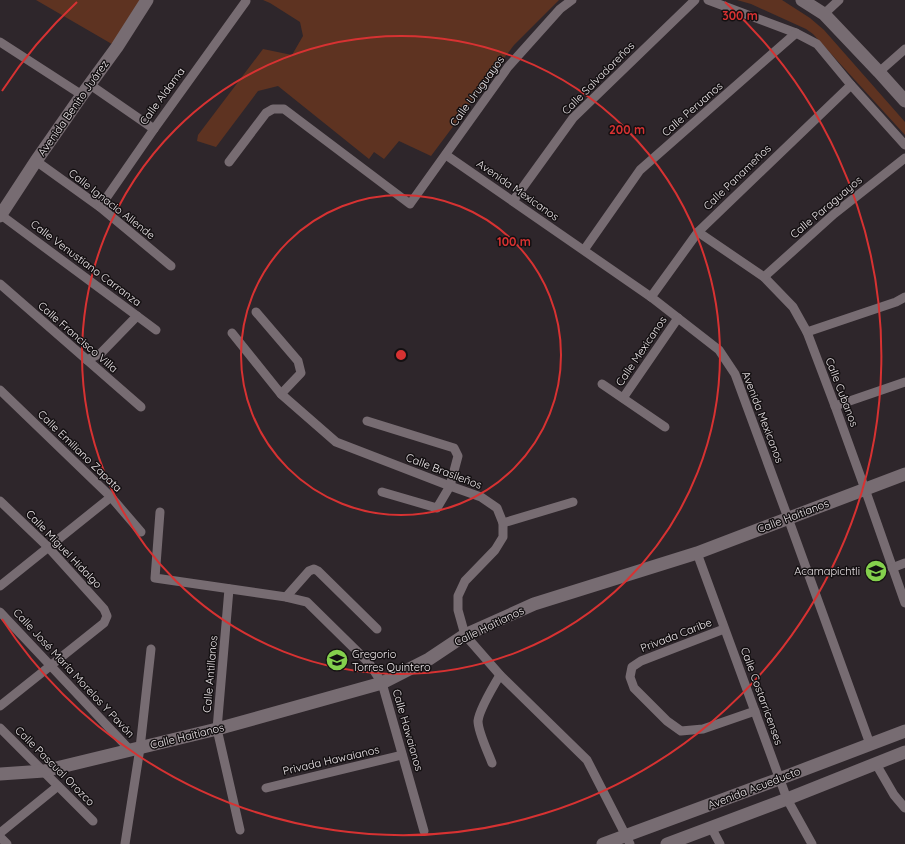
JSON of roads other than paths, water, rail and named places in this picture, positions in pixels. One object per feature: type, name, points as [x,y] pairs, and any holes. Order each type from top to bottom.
[{"type":"street","name":"Avenida Benito Juárez","points":[[0,216],[36,161],[117,47],[148,0]]},
{"type":"street","name":"Calle Uruguayos","points":[[229,162],[266,113],[273,109],[284,109],[410,204],[508,67],[560,10],[572,0]]},
{"type":"street","name":"Calle Salvadoreños","points":[[513,202],[573,118],[695,0]]},
{"type":"street","points":[[708,0],[796,33],[817,44],[851,85],[905,145]]},
{"type":"street","points":[[802,0],[824,14],[905,101]]},
{"type":"street","points":[[824,14],[839,0]]},
{"type":"street","name":"Calle Aldama","points":[[100,207],[246,1]]},
{"type":"street","name":"Calle Peruanos","points":[[584,250],[640,170],[796,33]]},
{"type":"street","points":[[0,42],[154,129]]},
{"type":"street","points":[[879,72],[905,49]]},
{"type":"street","name":"Calle Panameños","points":[[651,297],[698,232],[851,85]]},
{"type":"street","name":"Avenida Mexicanos","points":[[446,155],[651,297],[719,350],[735,374],[870,744]]},
{"type":"street","name":"Calle Paraguayos","points":[[764,277],[834,214],[905,158]]},
{"type":"street","name":"Calle Ignacio Allende","points":[[36,161],[100,207],[171,266]]},
{"type":"street","name":"Calle Venustiano Carranza","points":[[0,216],[156,330]]},
{"type":"street","name":"Calle Cubanos","points":[[698,232],[764,277],[793,307],[807,332],[866,489],[905,603]]},
{"type":"street","name":"Calle Francisco Villa","points":[[0,284],[141,407]]},
{"type":"street","points":[[807,332],[896,302],[905,297]]},
{"type":"street","points":[[256,312],[298,361],[300,367],[301,373],[281,394]]},
{"type":"street","points":[[87,360],[101,353],[137,316]]},
{"type":"street","name":"Calle Mexicanos","points":[[623,398],[678,318]]},
{"type":"street","name":"Calle Brasileños","points":[[232,333],[281,394],[336,442],[481,497],[497,508],[503,523]]},
{"type":"street","points":[[835,406],[905,382]]},
{"type":"street","points":[[602,384],[664,427]]},
{"type":"street","name":"Calle Emiliano Zapata","points":[[0,390],[111,497],[141,532]]},
{"type":"street","points":[[367,421],[454,448],[458,456],[450,486],[437,508],[382,492]]},
{"type":"street","name":"Calle Haitianos","points":[[0,774],[44,771],[217,729],[382,683],[429,659],[465,635],[534,604],[696,553],[905,474]]},
{"type":"street","points":[[0,586],[111,497]]},
{"type":"street","name":"Calle Miguel Hidalgo","points":[[0,501],[48,547],[104,609],[107,616],[104,623],[51,666]]},
{"type":"street","points":[[573,502],[503,523],[503,537],[495,550],[465,581],[458,596],[458,610],[465,635],[500,675],[586,760],[628,840]]},
{"type":"street","name":"Calle Hawaianos","points":[[160,512],[155,578],[286,597],[307,602],[369,662],[382,683],[424,831]]},
{"type":"street","name":"Calle Costarricenses","points":[[696,553],[779,779],[787,799],[812,844]]},
{"type":"street","points":[[892,568],[905,563]]},
{"type":"street","points":[[286,597],[309,571],[314,569],[318,571],[377,629]]},
{"type":"street","name":"Calle Antillanos","points":[[229,589],[217,729],[240,830]]},
{"type":"street","name":"Calle José María Morelos Y Pavón","points":[[0,612],[51,666],[135,749]]},
{"type":"street","name":"Privada Caribe","points":[[724,629],[641,661],[632,667],[630,677],[634,688],[667,721],[681,731],[703,729],[755,711]]},
{"type":"street","points":[[125,844],[135,749],[151,649]]},
{"type":"street","points":[[0,706],[51,666]]},
{"type":"street","points":[[492,763],[479,729],[478,720],[500,675]]},
{"type":"street","name":"Calle Pascual Orozco","points":[[0,728],[93,821]]},
{"type":"street","name":"Avenida Acueducto","points":[[603,844],[628,840],[905,730]]},
{"type":"street","name":"Avenida Acueducto","points":[[666,844],[787,799],[905,752]]},
{"type":"street","name":"Privada Hawaianos","points":[[266,788],[402,755]]},
{"type":"street","points":[[876,764],[894,795],[905,808]]},
{"type":"street","points":[[0,833],[58,786]]},
{"type":"street","points":[[712,827],[720,844]]},
{"type":"street","points":[[0,837],[6,844]]},
{"type":"place","name":"Acamapichtli","points":[[876,571]]},
{"type":"place","name":"Gregorio Torres Quintero","points":[[337,660]]}]
